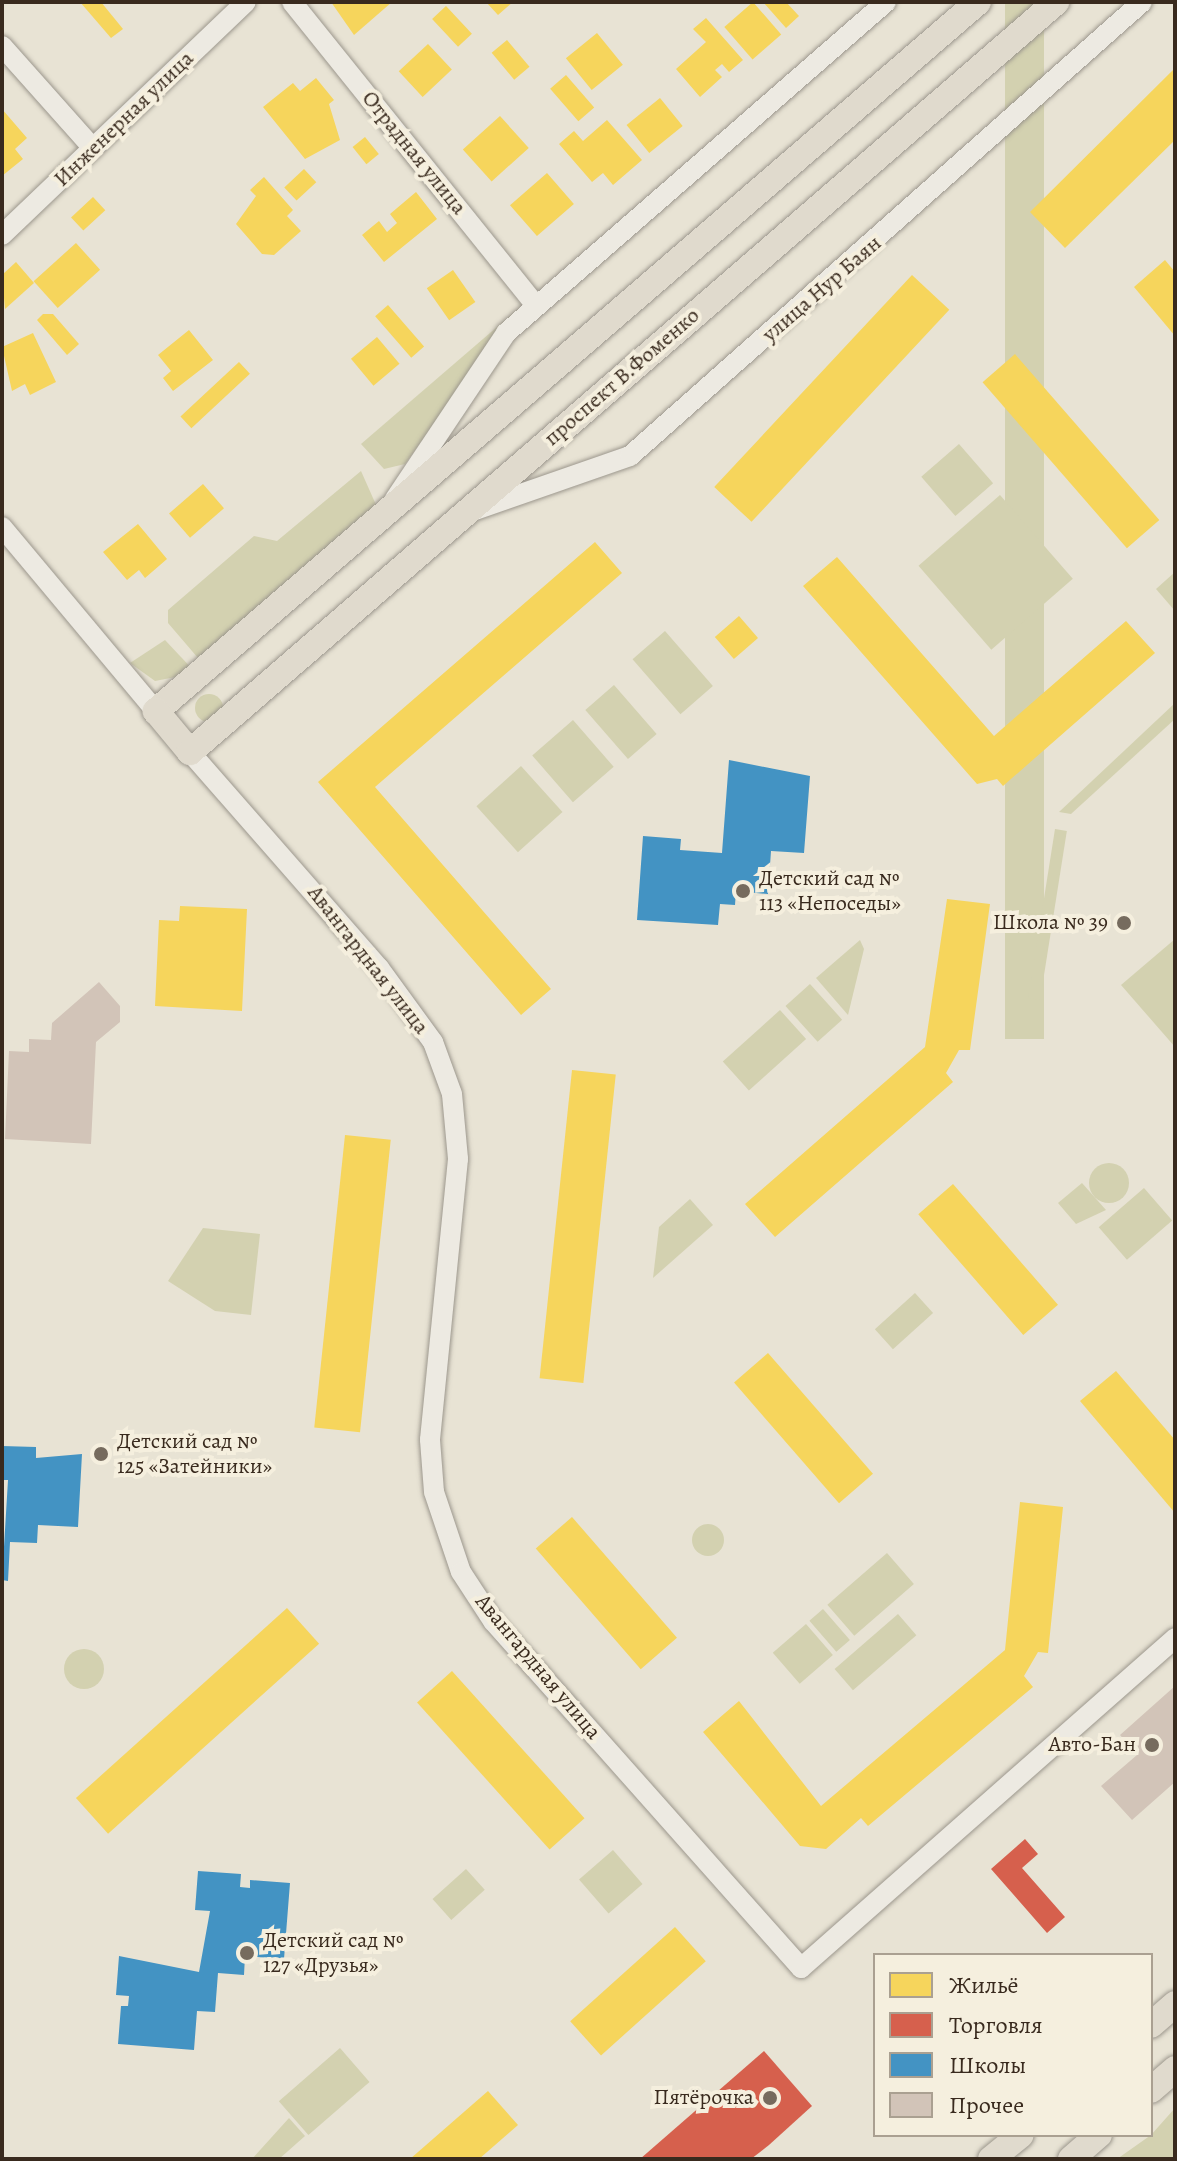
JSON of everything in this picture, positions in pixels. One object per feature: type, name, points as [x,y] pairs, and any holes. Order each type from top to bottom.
[{"type":"main road","points":[[190,752],[156,711],[386,516],[978,2]]},
{"type":"main road","name":"проспект В.Фоменко","points":[[190,752],[1056,2]]},
{"type":"main road","points":[[1153,2023],[1175,2004]]},
{"type":"main road","points":[[1153,2088],[1175,2069]]},
{"type":"main road","points":[[991,2159],[1018,2137]]},
{"type":"main road","points":[[1071,2159],[1097,2137]]},
{"type":"street","name":"Инженерная улица","points":[[2,235],[246,2]]},
{"type":"street","name":"Отрадная улица","points":[[292,2],[535,304]]},
{"type":"street","points":[[386,516],[506,333],[535,304],[886,2]]},
{"type":"street","name":"улица Нур Баян","points":[[464,514],[630,456],[1142,2]]},
{"type":"street","points":[[2,46],[93,148]]},
{"type":"street","points":[[2,527],[156,711]]},
{"type":"street","name":"Авангардная улица","points":[[190,752],[379,968],[433,1042],[452,1094],[458,1159],[430,1440],[434,1492],[461,1572],[493,1621],[801,1968],[1175,1638]]},
{"type":"shaded area","points":[[1005,2],[1044,2],[1044,1039],[1005,1039]]},
{"type":"shaded area","points":[[519,308],[405,464],[384,469],[361,444]]},
{"type":"shaded area","points":[[959,444],[993,483],[955,516],[921,477]]},
{"type":"shaded area","points":[[361,471],[377,507],[204,665],[168,623],[168,610],[254,536],[277,541]]},
{"type":"shaded area","points":[[1000,495],[1073,579],[991,650],[918,566]]},
{"type":"shaded area","points":[[1175,572],[1175,611],[1156,589]]},
{"type":"shaded area","points":[[665,631],[713,686],[680,714],[633,659]]},
{"type":"shaded area","points":[[165,640],[196,673],[155,681],[130,663]]},
{"type":"shaded area","points":[[614,685],[657,734],[628,759],[585,710]]},
{"type":"shaded area","points":[[209,694],[219,698],[223,708],[219,718],[209,722],[199,718],[195,708],[199,698]]},
{"type":"shaded area","points":[[1175,703],[1175,719],[1071,814],[1059,812]]},
{"type":"shaded area","points":[[573,720],[614,767],[573,802],[532,755]]},
{"type":"shaded area","points":[[521,766],[562,812],[518,852],[476,806]]},
{"type":"shaded area","points":[[1055,829],[1067,831],[1040,1000],[1028,998]]},
{"type":"shaded area","points":[[1175,939],[1175,1047],[1121,985]]},
{"type":"shaded area","points":[[860,940],[864,949],[848,1015],[816,978]]},
{"type":"shaded area","points":[[810,984],[842,1020],[818,1042],[785,1006]]},
{"type":"shaded area","points":[[780,1010],[806,1039],[749,1091],[723,1062]]},
{"type":"shaded area","points":[[1109,1163],[1123,1169],[1129,1183],[1123,1197],[1109,1203],[1095,1197],[1089,1183],[1095,1169]]},
{"type":"shaded area","points":[[1082,1183],[1106,1210],[1076,1224],[1058,1203]]},
{"type":"shaded area","points":[[1144,1188],[1172,1220],[1127,1260],[1099,1227]]},
{"type":"shaded area","points":[[690,1199],[713,1225],[653,1278],[659,1227]]},
{"type":"shaded area","points":[[203,1228],[260,1234],[251,1315],[215,1311],[168,1281]]},
{"type":"shaded area","points":[[915,1293],[933,1313],[893,1349],[875,1329]]},
{"type":"shaded area","points":[[708,1524],[719,1529],[724,1540],[719,1551],[708,1556],[697,1551],[692,1540],[697,1529]]},
{"type":"shaded area","points":[[887,1553],[914,1584],[854,1636],[827,1605]]},
{"type":"shaded area","points":[[823,1609],[850,1640],[836,1652],[809,1621]]},
{"type":"shaded area","points":[[898,1614],[916,1635],[853,1690],[835,1669]]},
{"type":"shaded area","points":[[806,1624],[833,1655],[800,1684],[773,1653]]},
{"type":"shaded area","points":[[84,1649],[98,1655],[104,1669],[98,1683],[84,1689],[70,1683],[64,1669],[70,1655]]},
{"type":"shaded area","points":[[613,1850],[643,1884],[609,1913],[579,1880]]},
{"type":"shaded area","points":[[466,1869],[485,1890],[451,1920],[433,1899]]},
{"type":"shaded area","points":[[340,2048],[370,2082],[308,2135],[279,2101]]},
{"type":"shaded area","points":[[1175,2108],[1175,2159],[1117,2159],[1148,2137],[1153,2137],[1153,2133]]},
{"type":"shaded area","points":[[289,2118],[305,2136],[279,2159],[252,2159]]},
{"type":"building: Жильё","points":[[80,2],[101,2],[123,29],[111,38]]},
{"type":"building: Жильё","points":[[331,2],[392,2],[354,35]]},
{"type":"building: Жильё","points":[[486,2],[513,2],[498,15]]},
{"type":"building: Жильё","points":[[753,2],[781,34],[753,59],[724,27]]},
{"type":"building: Жильё","points":[[763,2],[786,2],[799,16],[786,28]]},
{"type":"building: Жильё","points":[[446,6],[472,34],[458,47],[432,19]]},
{"type":"building: Жильё","points":[[706,18],[743,60],[729,72],[722,64],[715,70],[722,77],[700,97],[676,69],[706,42],[693,29]]},
{"type":"building: Жильё","points":[[597,33],[623,65],[592,90],[566,58]]},
{"type":"building: Жильё","points":[[507,40],[529,67],[514,80],[492,53]]},
{"type":"building: Жильё","points":[[428,44],[452,70],[423,97],[399,71]]},
{"type":"building: Жильё","points":[[1175,68],[1175,140],[1065,248],[1030,212]]},
{"type":"building: Жильё","points":[[566,75],[594,107],[578,121],[550,89]]},
{"type":"building: Жильё","points":[[316,78],[334,100],[329,104],[340,140],[305,159],[263,107],[293,83],[300,91]]},
{"type":"building: Жильё","points":[[660,98],[683,126],[649,153],[627,125]]},
{"type":"building: Жильё","points":[[2,109],[27,138],[15,149],[23,159],[2,176]]},
{"type":"building: Жильё","points":[[500,116],[529,148],[492,181],[463,149]]},
{"type":"building: Жильё","points":[[607,120],[642,160],[613,185],[603,173],[592,182],[559,144],[574,131],[583,141]]},
{"type":"building: Жильё","points":[[365,137],[379,154],[366,164],[353,147]]},
{"type":"building: Жильё","points":[[304,169],[316,182],[297,201],[284,187]]},
{"type":"building: Жильё","points":[[547,173],[574,204],[537,236],[510,205]]},
{"type":"building: Жильё","points":[[264,177],[293,210],[287,216],[301,231],[274,255],[262,254],[236,224],[256,196],[250,190]]},
{"type":"building: Жильё","points":[[416,192],[437,219],[384,262],[362,235],[379,221],[387,232],[397,223],[390,214]]},
{"type":"building: Жильё","points":[[93,197],[105,210],[83,231],[71,217]]},
{"type":"building: Жильё","points":[[76,243],[100,270],[58,308],[34,281]]},
{"type":"building: Жильё","points":[[1165,260],[1175,272],[1175,336],[1134,287]]},
{"type":"building: Жильё","points":[[16,262],[34,283],[5,309],[2,275]]},
{"type":"building: Жильё","points":[[453,270],[475,302],[449,320],[427,288]]},
{"type":"building: Жильё","points":[[912,275],[949,310],[752,522],[714,487]]},
{"type":"building: Жильё","points":[[388,305],[424,347],[411,358],[375,316]]},
{"type":"building: Жильё","points":[[43,314],[53,314],[79,344],[67,355],[37,320]]},
{"type":"building: Жильё","points":[[189,330],[213,360],[173,391],[163,378],[171,371],[158,355]]},
{"type":"building: Жильё","points":[[33,333],[56,382],[30,395],[25,384],[12,391],[2,347]]},
{"type":"building: Жильё","points":[[377,337],[399,364],[373,386],[351,359]]},
{"type":"building: Жильё","points":[[1015,354],[1159,520],[1127,548],[983,382]]},
{"type":"building: Жильё","points":[[239,362],[250,374],[191,428],[180,417]]},
{"type":"building: Жильё","points":[[203,484],[224,508],[190,538],[169,514]]},
{"type":"building: Жильё","points":[[138,524],[167,559],[145,578],[139,570],[127,580],[103,552]]},
{"type":"building: Жильё","points":[[595,542],[622,573],[375,787],[551,989],[521,1015],[318,782]]},
{"type":"building: Жильё","points":[[837,557],[994,736],[1126,621],[1155,653],[1003,786],[997,779],[977,784],[803,586]]},
{"type":"building: Жильё","points":[[739,616],[758,638],[734,659],[715,637]]},
{"type":"building: Жильё","points":[[947,899],[990,904],[970,1050],[959,1050],[946,1073],[953,1082],[775,1237],[745,1204],[925,1047]]},
{"type":"building: Жильё","points":[[180,906],[247,909],[242,1011],[155,1006],[159,920],[179,921]]},
{"type":"building: Жильё","points":[[572,1070],[616,1075],[583,1383],[540,1378]]},
{"type":"building: Жильё","points":[[345,1135],[391,1140],[360,1432],[314,1427]]},
{"type":"building: Жильё","points":[[953,1184],[1058,1305],[1023,1335],[918,1214]]},
{"type":"building: Жильё","points":[[768,1353],[873,1474],[839,1503],[734,1383]]},
{"type":"building: Жильё","points":[[1116,1371],[1175,1440],[1175,1513],[1080,1401]]},
{"type":"building: Жильё","points":[[1020,1502],[1063,1507],[1048,1653],[1038,1652],[1024,1676],[1033,1687],[868,1826],[861,1818],[826,1849],[800,1846],[703,1732],[739,1701],[821,1806],[1005,1650]]},
{"type":"building: Жильё","points":[[572,1517],[677,1638],[641,1669],[536,1548]]},
{"type":"building: Жильё","points":[[287,1608],[319,1644],[108,1834],[76,1798]]},
{"type":"building: Жильё","points":[[452,1671],[584,1818],[550,1850],[417,1702]]},
{"type":"building: Жильё","points":[[675,1927],[706,1961],[601,2056],[570,2021]]},
{"type":"building: Жильё","points":[[488,2091],[518,2125],[479,2159],[410,2159]]},
{"type":"building: Торговля","points":[[1025,1839],[1038,1854],[1022,1868],[1065,1917],[1047,1933],[991,1869]]},
{"type":"building: Торговля","points":[[764,2051],[812,2106],[769,2145],[751,2159],[640,2159]]},
{"type":"building: Школы","points":[[729,760],[810,776],[804,853],[771,851],[768,894],[736,891],[735,905],[720,904],[718,925],[637,920],[643,836],[681,839],[680,850],[722,853]]},
{"type":"building: Школы","points":[[2,1446],[36,1447],[36,1458],[82,1454],[78,1527],[38,1525],[37,1543],[10,1542],[8,1581],[2,1580],[8,1480],[2,1480]]},
{"type":"building: Школы","points":[[198,1871],[241,1874],[240,1887],[250,1888],[250,1880],[290,1883],[284,1959],[245,1956],[244,1975],[218,1973],[215,2012],[197,2011],[194,2050],[118,2044],[121,2006],[128,2006],[129,1996],[116,1995],[119,1956],[199,1972],[210,1911],[195,1910]]},
{"type":"building: Прочее","points":[[99,982],[120,1006],[120,1022],[96,1042],[91,1144],[5,1139],[9,1051],[29,1052],[29,1039],[51,1040],[52,1023]]},
{"type":"building: Прочее","points":[[1175,1686],[1175,1782],[1132,1820],[1101,1786],[1137,1755],[1120,1735]]},
{"type":"place","name":"Детский сад № 113 «Непоседы»","points":[[743,891]]},
{"type":"place","name":"Школа № 39","points":[[1124,923]]},
{"type":"place","name":"Детский сад № 125 «Затейники»","points":[[101,1454]]},
{"type":"place","name":"Авто-Бан","points":[[1152,1745]]},
{"type":"place","name":"Детский сад № 127 «Друзья»","points":[[247,1953]]},
{"type":"place","name":"Пятёрочка","points":[[770,2098]]}]
